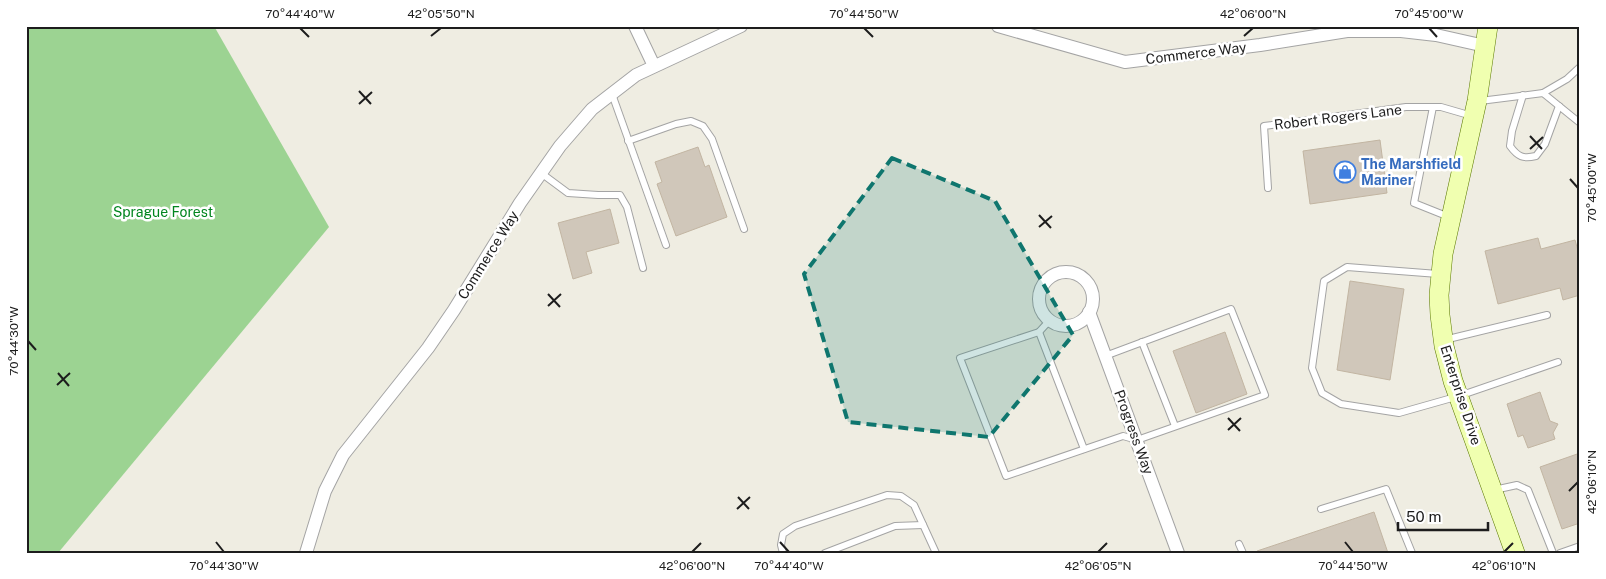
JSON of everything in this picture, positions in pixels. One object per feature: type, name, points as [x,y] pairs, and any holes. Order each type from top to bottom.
[{"type":"street","points":[[635,26],[654,66]]},
{"type":"street","name":"Commerce Way","points":[[306,553],[326,491],[342,455],[428,348],[454,310],[520,203],[560,146],[592,109],[636,75],[741,26]]},
{"type":"street","name":"Commerce Way","points":[[998,26],[1125,62],[1260,46],[1347,31],[1401,31],[1436,35],[1485,46]]},
{"type":"street","name":"Enterprise Drive","points":[[1488,26],[1475,108],[1451,218],[1441,275],[1440,315],[1447,361],[1516,553]]},
{"type":"street","name":"Progress Way","points":[[1050,320],[1042,310],[1039,302],[1042,285],[1048,278],[1066,272],[1075,273],[1083,278],[1089,285],[1092,294],[1089,312],[1178,553]]},
{"type":"street","points":[[1050,320],[1061,325],[1069,325],[1077,323],[1089,312]]},
{"type":"lane","points":[[1475,108],[1523,95],[1543,93],[1580,68]]},
{"type":"lane","points":[[1543,93],[1580,123]]},
{"type":"lane","points":[[612,94],[666,246]]},
{"type":"lane","points":[[1523,95],[1512,130],[1510,146],[1517,156],[1526,159],[1536,156],[1545,144],[1559,106]]},
{"type":"lane","name":"Robert Rogers Lane","points":[[1268,188],[1264,126],[1406,107],[1475,108]]},
{"type":"lane","points":[[1433,108],[1414,203],[1451,218]]},
{"type":"lane","points":[[628,141],[676,124],[691,121],[703,126],[712,139],[744,229]]},
{"type":"lane","points":[[541,173],[568,193],[620,195],[627,207],[642,268]]},
{"type":"lane","points":[[1441,275],[1347,267],[1324,281],[1312,368],[1322,393],[1341,404],[1399,413],[1459,396],[1558,362]]},
{"type":"lane","points":[[1050,320],[1038,332],[960,358],[1006,476],[1123,436],[1137,440],[1265,394],[1230,309],[1105,356]]},
{"type":"lane","points":[[1443,340],[1547,315]]},
{"type":"lane","points":[[1038,332],[1084,449]]},
{"type":"lane","points":[[1142,342],[1175,426]]},
{"type":"lane","points":[[1493,491],[1505,486],[1517,485],[1528,490],[1553,553]]},
{"type":"lane","points":[[1321,509],[1386,490],[1412,553]]},
{"type":"lane","points":[[783,553],[780,545],[783,534],[795,526],[887,495],[901,496],[914,505],[936,553]]},
{"type":"lane","points":[[825,553],[894,526],[923,524]]},
{"type":"lane","points":[[1240,544],[1243,553]]},
{"type":"lane","points":[[1560,553],[1580,546]]},
{"type":"highlighted area","points":[[892,158],[995,201],[1073,335],[989,437],[848,422],[804,274]]},
{"type":"green space","name":"Sprague Forest","points":[[26,26],[214,26],[329,227],[58,553],[26,553]]},
{"type":"building","name":"The Marshfield Mariner","points":[[1380,140],[1387,193],[1310,204],[1303,151]]},
{"type":"building","points":[[698,147],[705,167],[709,165],[727,217],[676,236],[657,184],[662,182],[655,162]]},
{"type":"building","points":[[610,209],[619,243],[586,252],[592,273],[573,279],[558,223]]},
{"type":"building","points":[[1538,238],[1541,249],[1575,240],[1580,258],[1580,295],[1563,300],[1560,288],[1498,304],[1485,251]]},
{"type":"building","points":[[1350,281],[1404,289],[1390,380],[1337,370]]},
{"type":"building","points":[[1225,332],[1247,394],[1196,413],[1173,351]]},
{"type":"building","points":[[1540,392],[1550,421],[1558,424],[1553,433],[1555,439],[1528,448],[1523,435],[1518,437],[1507,404]]},
{"type":"building","points":[[1580,453],[1580,523],[1562,529],[1540,467]]},
{"type":"building","points":[[1374,512],[1388,553],[1258,553],[1257,551]]},
{"type":"place","name":"The Marshfield Mariner","points":[[1345,172]]}]
